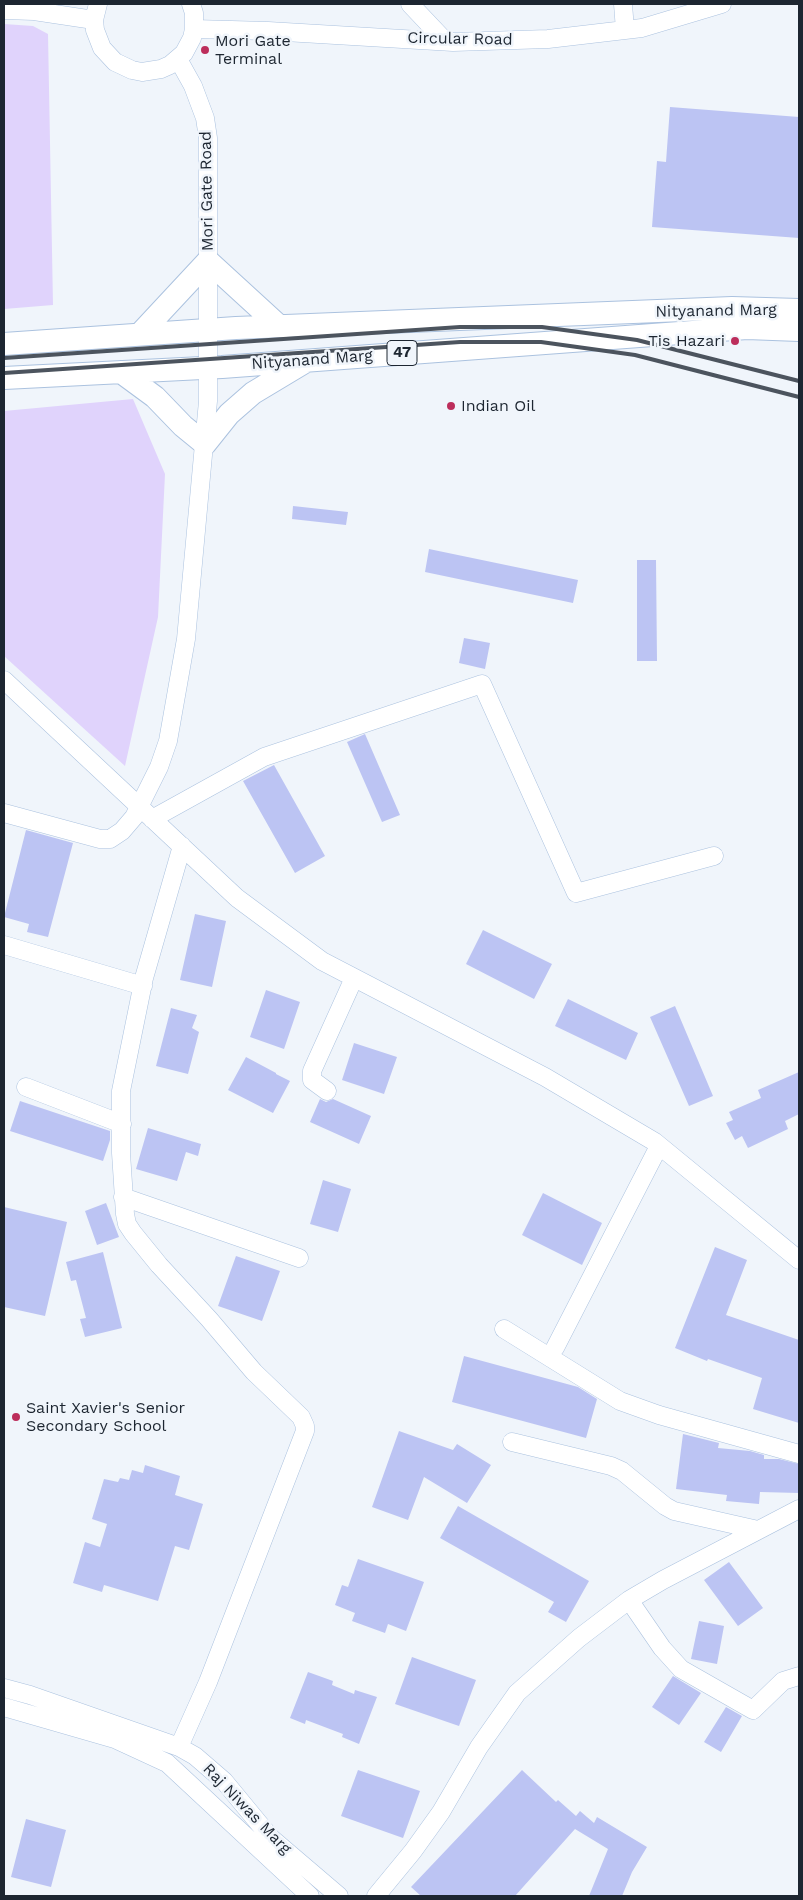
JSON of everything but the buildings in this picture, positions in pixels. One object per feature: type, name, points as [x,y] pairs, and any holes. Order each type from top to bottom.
[{"type":"main road","points":[[140,334],[208,261],[279,326]]},
{"type":"main road","name":"Nityanand Marg","points":[[4,344],[279,326],[732,308],[799,310]]},
{"type":"main road","points":[[641,312],[643,336]]},
{"type":"main road","points":[[608,313],[609,338]]},
{"type":"main road","name":"Nityanand Marg","points":[[4,378],[209,368],[747,328],[799,330]]},
{"type":"main road","points":[[121,372],[155,397],[183,426],[205,444],[229,414],[253,393],[309,360]]},
{"type":"street","points":[[4,10],[96,12],[95,30],[102,48],[115,62],[124,67],[142,72],[161,69],[178,59],[188,46],[194,29],[194,12],[191,4]]},
{"type":"street","points":[[410,4],[445,41]]},
{"type":"street","points":[[623,4],[625,30]]},
{"type":"street","name":"Circular Road","points":[[194,29],[268,31],[445,41],[548,39],[642,28],[722,4]]},
{"type":"street","name":"Mori Gate Road","points":[[4,813],[105,840],[114,836],[145,813],[168,741],[186,639],[205,444],[209,368],[207,128],[193,86],[178,59]]},
{"type":"street","points":[[4,680],[237,898],[322,961],[545,1077],[659,1146],[799,1260]]},
{"type":"street","points":[[145,813],[264,757],[482,684],[576,894],[714,856]]},
{"type":"street","points":[[179,1747],[208,1682],[301,1441],[305,1426],[301,1417],[254,1372],[210,1319],[171,1279],[133,1233],[126,1219],[123,1197],[121,1090],[143,986],[182,846]]},
{"type":"street","points":[[4,945],[143,986]]},
{"type":"street","points":[[327,1091],[312,1080],[312,1072],[354,978]]},
{"type":"street","points":[[26,1087],[122,1124]]},
{"type":"street","points":[[555,1348],[659,1146]]},
{"type":"street","points":[[123,1197],[299,1258]]},
{"type":"street","points":[[504,1329],[620,1401],[659,1415],[799,1454]]},
{"type":"street","points":[[512,1442],[612,1466],[622,1471],[665,1506],[674,1511],[758,1530]]},
{"type":"street","points":[[376,1896],[413,1851],[441,1812],[479,1747],[517,1693],[579,1638],[629,1600],[663,1580],[799,1509]]},
{"type":"street","points":[[629,1600],[662,1648],[681,1669],[752,1710],[783,1681],[799,1676]]},
{"type":"street","name":"Raj Niwas Marg","points":[[4,1688],[179,1747],[195,1756],[213,1770],[271,1838],[339,1896]]},
{"type":"street","name":"Raj Niwas Marg","points":[[4,1707],[115,1739],[167,1763],[310,1896]]},
{"type":"shaded area","points":[[4,24],[33,26],[48,34],[53,305],[4,309]]},
{"type":"shaded area","points":[[133,399],[165,474],[158,617],[125,766],[4,656],[4,411]]},
{"type":"railway","points":[[4,358],[460,327],[542,327],[637,340],[799,381]]},
{"type":"railway","points":[[4,373],[460,342],[541,342],[635,355],[799,397]]},
{"type":"place","name":"Mori Gate Terminal","points":[[205,50]]},
{"type":"place","name":"Tis Hazari","points":[[735,341]]},
{"type":"place","name":"Indian Oil","points":[[451,406]]},
{"type":"place","name":"Saint Xavier's Senior Secondary School","points":[[16,1417]]}]
